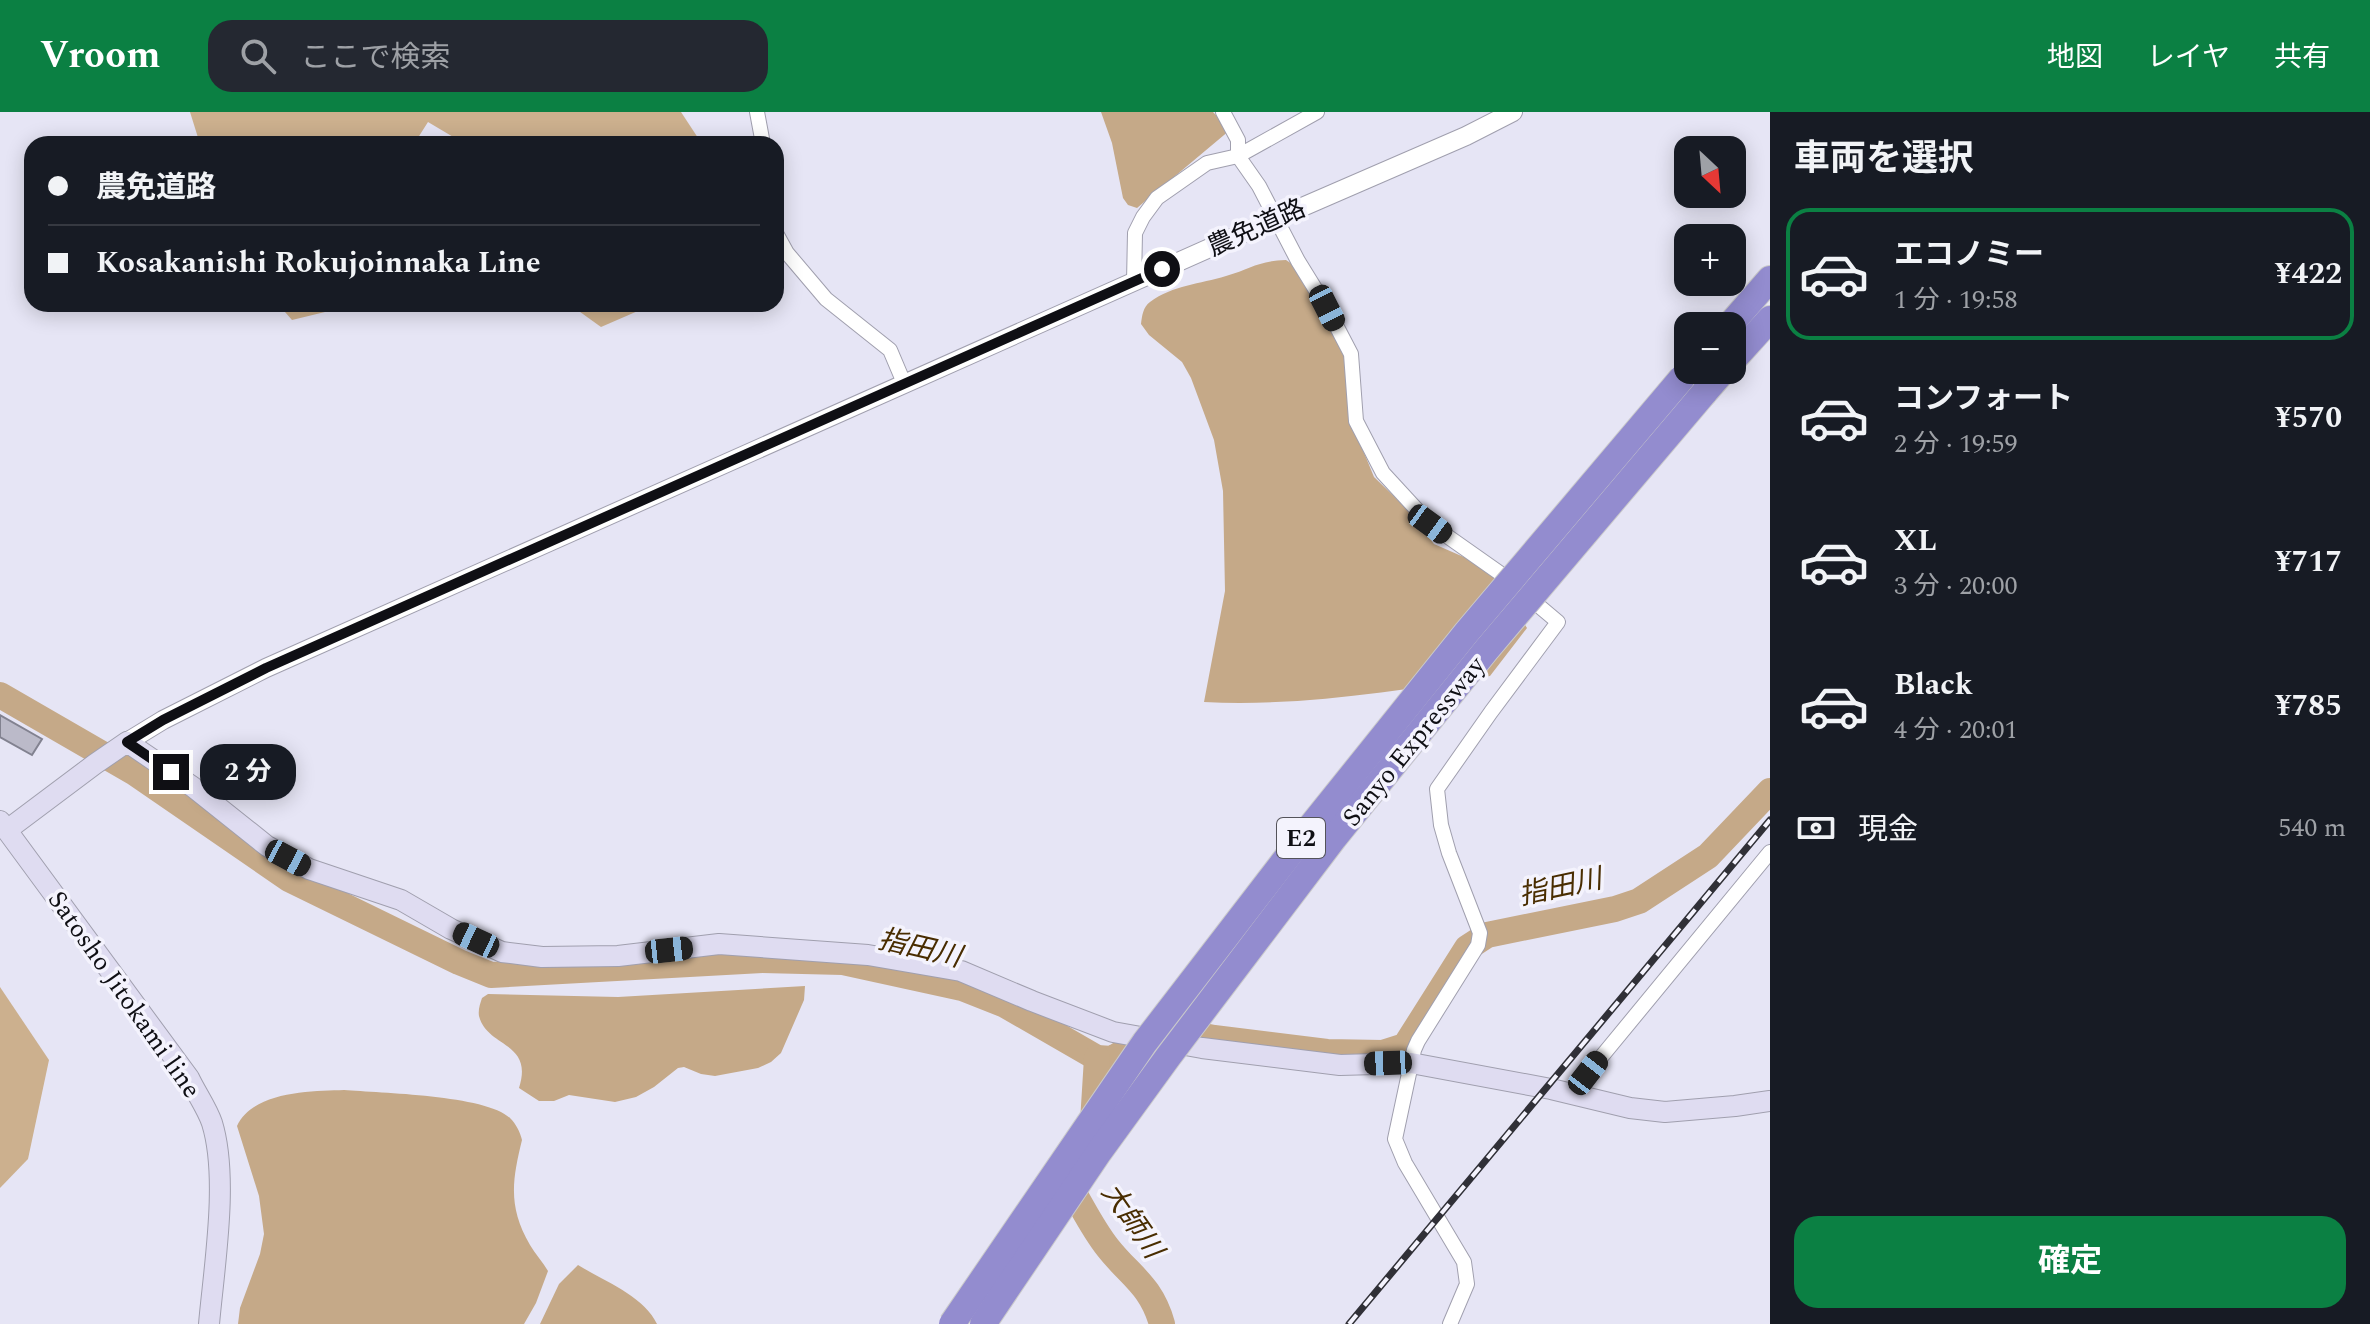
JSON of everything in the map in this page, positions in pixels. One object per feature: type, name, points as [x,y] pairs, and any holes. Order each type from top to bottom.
[{"type":"highway","points":[[1741,312],[1770,279]]},
{"type":"highway","points":[[1746,346],[1770,319]]},
{"type":"highway","name":"Sanyo Expressway","points":[[952,1324],[1145,1042],[1302,837],[1467,632],[1688,384]]},
{"type":"highway","name":"Sanyo Expressway","points":[[983,1324],[1099,1152],[1168,1057],[1334,838],[1487,649],[1689,384]]},
{"type":"main road","points":[[4,825],[121,746],[193,787],[267,846],[309,869],[401,900],[451,929],[502,952],[542,957],[618,956],[719,944],[868,955],[961,971],[1100,1027],[1202,1048],[1340,1065],[1411,1063],[1630,1108],[1665,1112],[1770,1101]]},
{"type":"main road","name":"Satosho Jitokami line","points":[[4,825],[189,1078],[211,1123],[218,1159],[219,1204],[209,1324]]},
{"type":"street","points":[[757,112],[762,136]]},
{"type":"street","points":[[1223,112],[1238,140],[1238,156],[1277,218],[1351,354],[1356,421],[1383,473],[1430,524],[1501,574],[1558,622],[1437,789],[1441,825],[1479,939],[1418,1041],[1395,1139],[1405,1163],[1464,1262],[1467,1284],[1450,1324]]},
{"type":"street","points":[[1134,282],[1135,233],[1157,198],[1207,163],[1238,156],[1317,112]]},
{"type":"street","name":"農免道路","points":[[121,746],[163,720],[266,668],[1466,136],[1513,112]]},
{"type":"street","points":[[784,248],[826,299],[890,350],[904,383]]},
{"type":"street","points":[[1580,1096],[1588,1073],[1770,852]]},
{"type":"shaded area","points":[[190,112],[681,112],[697,136],[452,136],[428,122],[419,136],[198,136]]},
{"type":"shaded area","points":[[1101,112],[1213,112],[1230,130],[1137,208],[1128,205],[1123,198],[1112,143]]},
{"type":"shaded area","points":[[1286,260],[1309,286],[1345,356],[1358,438],[1374,477],[1406,508],[1434,544],[1466,558],[1495,578],[1527,628],[1490,676],[1311,700],[1204,702],[1225,591],[1223,491],[1214,440],[1191,378],[1182,362],[1149,335],[1141,324],[1142,318],[1148,304],[1168,292],[1261,264]]},
{"type":"shaded area","points":[[285,312],[325,312],[292,320]]},
{"type":"shaded area","points":[[580,312],[636,312],[601,327]]},
{"type":"shaded area","points":[[805,986],[804,1000],[781,1053],[771,1062],[758,1068],[715,1076],[678,1068],[636,1097],[615,1102],[569,1095],[554,1101],[539,1101],[519,1088],[522,1073],[520,1061],[484,1026],[479,1014],[482,998],[488,994],[618,997]]},
{"type":"shaded area","points":[[0,987],[49,1060],[28,1159],[0,1188]]},
{"type":"shaded area","points":[[344,1090],[406,1094],[479,1104],[497,1110],[514,1123],[522,1140],[514,1181],[515,1206],[523,1231],[548,1271],[524,1324],[238,1324],[240,1308],[264,1234],[259,1196],[237,1126],[245,1114],[269,1099]]},
{"type":"shaded area","points":[[578,1265],[633,1297],[657,1324],[540,1324],[559,1284]]},
{"type":"building","points":[[0,715],[42,739],[32,755],[0,737]]},
{"type":"waterway","name":"指田川","points":[[0,695],[135,773],[289,879],[491,975],[762,960],[843,962],[962,988],[1005,1005],[1097,1058],[1112,1059],[1162,1028],[1214,1038],[1327,1052],[1383,1053],[1405,1046],[1467,948],[1487,935],[1615,909],[1639,901],[1708,856],[1770,791]]},
{"type":"waterway","name":"大師川","points":[[1093,1122],[1097,1058]]},
{"type":"waterway","name":"大師川","points":[[1070,1172],[1068,1183],[1092,1224],[1108,1248],[1146,1290],[1162,1324]]},
{"type":"railway","points":[[1349,1324],[1770,820]]},
{"type":"route","points":[[171,772],[127,742],[163,720],[266,668],[1162,269]]}]
